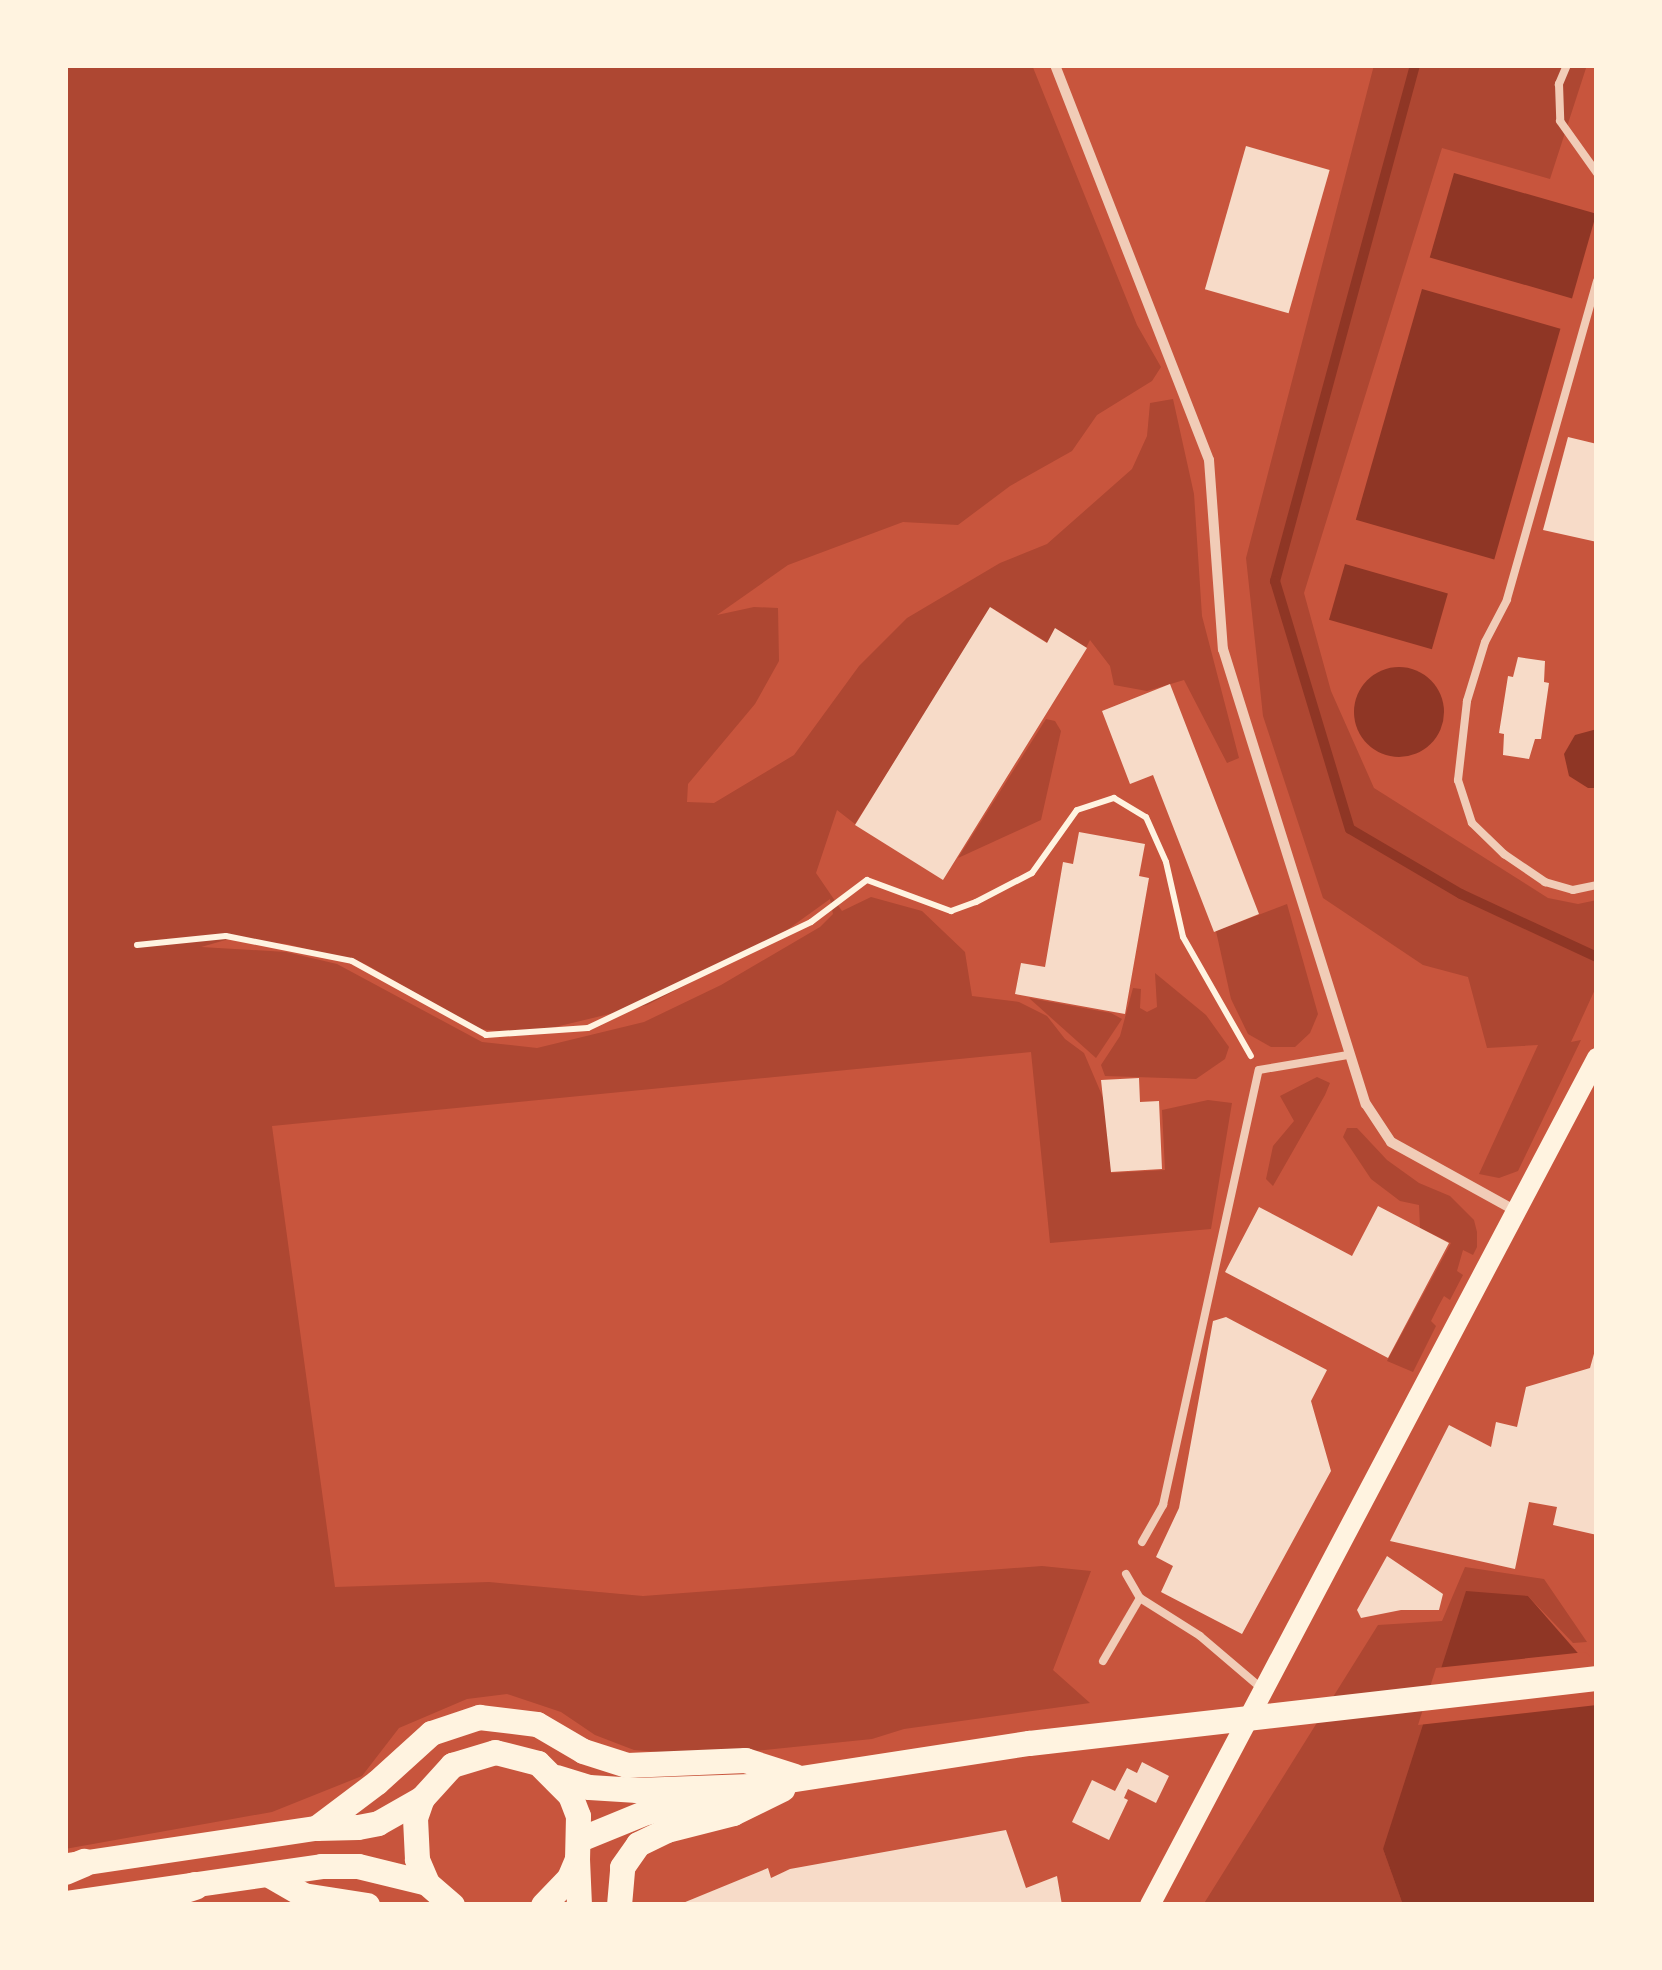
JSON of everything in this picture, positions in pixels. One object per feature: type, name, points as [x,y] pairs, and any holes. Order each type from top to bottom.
[{"type":"highway","points":[[137,1905],[192,1896]]},
{"type":"main road","points":[[1157,1902],[1261,1688],[1597,1058]]},
{"type":"main road","points":[[71,1867],[316,1828],[378,1823],[422,1798],[452,1764],[495,1752],[518,1754],[556,1777],[590,1787],[637,1790],[750,1786],[1028,1743],[1597,1678]]},
{"type":"main road","points":[[316,1828],[378,1782],[431,1733],[479,1716],[537,1724],[583,1751],[627,1764],[745,1760],[805,1779]]},
{"type":"main road","points":[[556,1777],[578,1816],[579,1905]]},
{"type":"main road","points":[[619,1905],[622,1867],[638,1844],[667,1830],[733,1813],[805,1779]]},
{"type":"main road","points":[[543,1905],[569,1878],[579,1849],[646,1812],[750,1786]]},
{"type":"main road","points":[[422,1798],[414,1838],[427,1882]]},
{"type":"main road","points":[[65,1903],[192,1896],[269,1875],[358,1866],[427,1882],[452,1905]]},
{"type":"main road","points":[[269,1875],[302,1896],[367,1905]]},
{"type":"street","points":[[1055,65],[1209,460],[1222,649],[1366,1104],[1391,1142],[1516,1210]]},
{"type":"lane","points":[[1567,65],[1560,84],[1560,120],[1597,172]]},
{"type":"lane","points":[[1597,281],[1507,600],[1485,642],[1467,701],[1458,780],[1472,823],[1504,854],[1545,882],[1573,890],[1597,885]]},
{"type":"lane","points":[[1142,1542],[1163,1504],[1259,1070],[1348,1055]]},
{"type":"lane","points":[[1126,1574],[1140,1598],[1200,1636],[1261,1688]]},
{"type":"lane","points":[[1104,1661],[1140,1598]]},
{"type":"path","points":[[137,944],[226,936],[352,961],[486,1035],[588,1028],[811,922],[867,880],[951,910],[976,902],[1032,873],[1076,810],[1114,798],[1146,817],[1166,862],[1183,937],[1259,1070]]},
{"type":"shaded area","points":[[65,65],[1032,65],[1137,325],[1161,367],[1152,381],[1097,415],[1072,451],[1010,486],[958,525],[903,522],[788,565],[717,615],[754,607],[778,608],[779,661],[755,704],[688,784],[687,802],[714,803],[794,755],[859,666],[907,618],[1000,563],[1047,544],[1132,469],[1147,436],[1150,403],[1173,399],[1194,494],[1202,616],[1239,758],[1227,763],[1184,680],[1147,691],[1114,685],[1110,666],[1090,640],[1086,648],[1048,643],[992,608],[855,824],[837,810],[816,873],[842,911],[871,897],[922,911],[965,952],[972,996],[1019,1002],[1047,1016],[1065,1039],[1084,1053],[1107,1107],[1111,1173],[1165,1170],[1162,1110],[1208,1100],[1232,1103],[1211,1229],[1050,1243],[1031,1052],[272,1126],[335,1587],[489,1582],[643,1596],[1042,1566],[1091,1571],[1053,1670],[1090,1703],[904,1729],[872,1739],[706,1756],[634,1750],[595,1735],[561,1712],[507,1694],[467,1699],[399,1728],[362,1776],[272,1812],[65,1849]],"holes":[[[830,899],[833,914],[820,927],[721,985],[644,1022],[537,1048],[482,1042],[337,964],[286,952],[201,947],[229,939],[287,944],[365,964],[479,1029],[526,1034],[647,1005],[773,940]]]},
{"type":"shaded area","points":[[1374,65],[1587,65],[1550,179],[1442,148],[1304,593],[1331,691],[1374,788],[1548,898],[1578,904],[1597,900],[1597,985],[1571,1042],[1581,1040],[1518,1171],[1499,1178],[1479,1174],[1538,1045],[1487,1048],[1468,977],[1423,965],[1323,898],[1263,716],[1246,558]]},
{"type":"shaded area","points":[[1454,173],[1596,214],[1572,298],[1430,258]]},
{"type":"shaded area","points":[[1422,289],[1560,329],[1494,559],[1356,520]]},
{"type":"shaded area","points":[[1345,564],[1448,593],[1432,649],[1329,620]]},
{"type":"shaded area","points":[[1399,667],[1416,670],[1431,680],[1441,695],[1441,729],[1431,744],[1416,754],[1399,757],[1382,754],[1367,744],[1357,729],[1354,712],[1357,695],[1367,680],[1382,670]]},
{"type":"shaded area","points":[[1046,719],[1055,721],[1061,731],[1041,820],[958,858]]},
{"type":"shaded area","points":[[1597,729],[1597,788],[1588,788],[1569,776],[1564,754],[1575,735]]},
{"type":"shaded area","points":[[1287,904],[1318,1014],[1310,1033],[1295,1047],[1271,1047],[1248,1034],[1231,999],[1216,931]]},
{"type":"shaded area","points":[[1155,973],[1206,1015],[1229,1047],[1225,1059],[1196,1079],[1105,1076],[1101,1065],[1120,1036],[1133,988],[1141,989],[1140,1008],[1147,1012],[1157,1007]]},
{"type":"shaded area","points":[[1029,998],[1111,1013],[1122,1019],[1096,1058]]},
{"type":"shaded area","points":[[1317,1077],[1330,1083],[1273,1186],[1266,1179],[1273,1146],[1294,1121],[1280,1096]]},
{"type":"shaded area","points":[[1347,1128],[1357,1128],[1387,1160],[1419,1183],[1450,1196],[1474,1220],[1477,1247],[1473,1255],[1463,1250],[1457,1271],[1463,1275],[1450,1300],[1444,1296],[1438,1307],[1431,1321],[1436,1326],[1413,1372],[1387,1361],[1451,1243],[1420,1228],[1419,1205],[1400,1201],[1371,1179],[1343,1137]]},
{"type":"shaded area","points":[[1465,1567],[1544,1579],[1587,1642],[1573,1643],[1528,1596],[1383,1849],[1403,1905],[1203,1905],[1378,1625],[1442,1621]]},
{"type":"shaded area","points":[[1466,1591],[1528,1596],[1597,1675],[1597,1905],[1403,1905],[1383,1849]]},
{"type":"pier","points":[[1586,1652],[1597,1666],[1597,1705],[1418,1725],[1436,1668]]},
{"type":"building","points":[[1246,146],[1330,170],[1289,313],[1205,289]]},
{"type":"building","points":[[1568,437],[1597,444],[1597,542],[1543,530]]},
{"type":"building","points":[[990,607],[1047,643],[1055,628],[1087,648],[943,880],[855,825]]},
{"type":"building","points":[[1518,657],[1545,661],[1544,682],[1549,683],[1541,739],[1535,739],[1529,759],[1503,755],[1504,734],[1499,733],[1508,676],[1513,677]]},
{"type":"building","points":[[1170,684],[1259,914],[1214,932],[1153,775],[1130,784],[1102,711]]},
{"type":"building","points":[[1079,832],[1145,844],[1139,876],[1149,878],[1125,1014],[1015,994],[1021,963],[1045,967],[1063,862],[1073,864]]},
{"type":"building","points":[[1139,1078],[1140,1102],[1159,1101],[1162,1169],[1111,1172],[1101,1080]]},
{"type":"building","points":[[1378,1206],[1449,1243],[1388,1358],[1225,1272],[1259,1207],[1352,1256]]},
{"type":"building","points":[[1226,1317],[1327,1370],[1311,1401],[1331,1471],[1242,1634],[1161,1592],[1173,1566],[1156,1557],[1179,1508],[1213,1321]]},
{"type":"building","points":[[1597,1343],[1597,1535],[1553,1525],[1557,1507],[1529,1502],[1515,1569],[1390,1541],[1449,1425],[1491,1447],[1496,1422],[1517,1427],[1526,1387],[1590,1368]]},
{"type":"building","points":[[1387,1556],[1443,1594],[1439,1610],[1401,1610],[1361,1618],[1357,1610]]},
{"type":"building","points":[[1142,1762],[1169,1776],[1156,1803],[1128,1789],[1124,1798],[1128,1800],[1109,1840],[1072,1822],[1092,1780],[1115,1791],[1127,1768],[1137,1773]]},
{"type":"building","points":[[1006,1830],[1026,1888],[1057,1876],[1062,1905],[678,1905],[768,1868],[771,1878],[790,1869]]},
{"type":"waterway","points":[[1415,65],[1275,581],[1350,829],[1461,894],[1597,957]]}]
